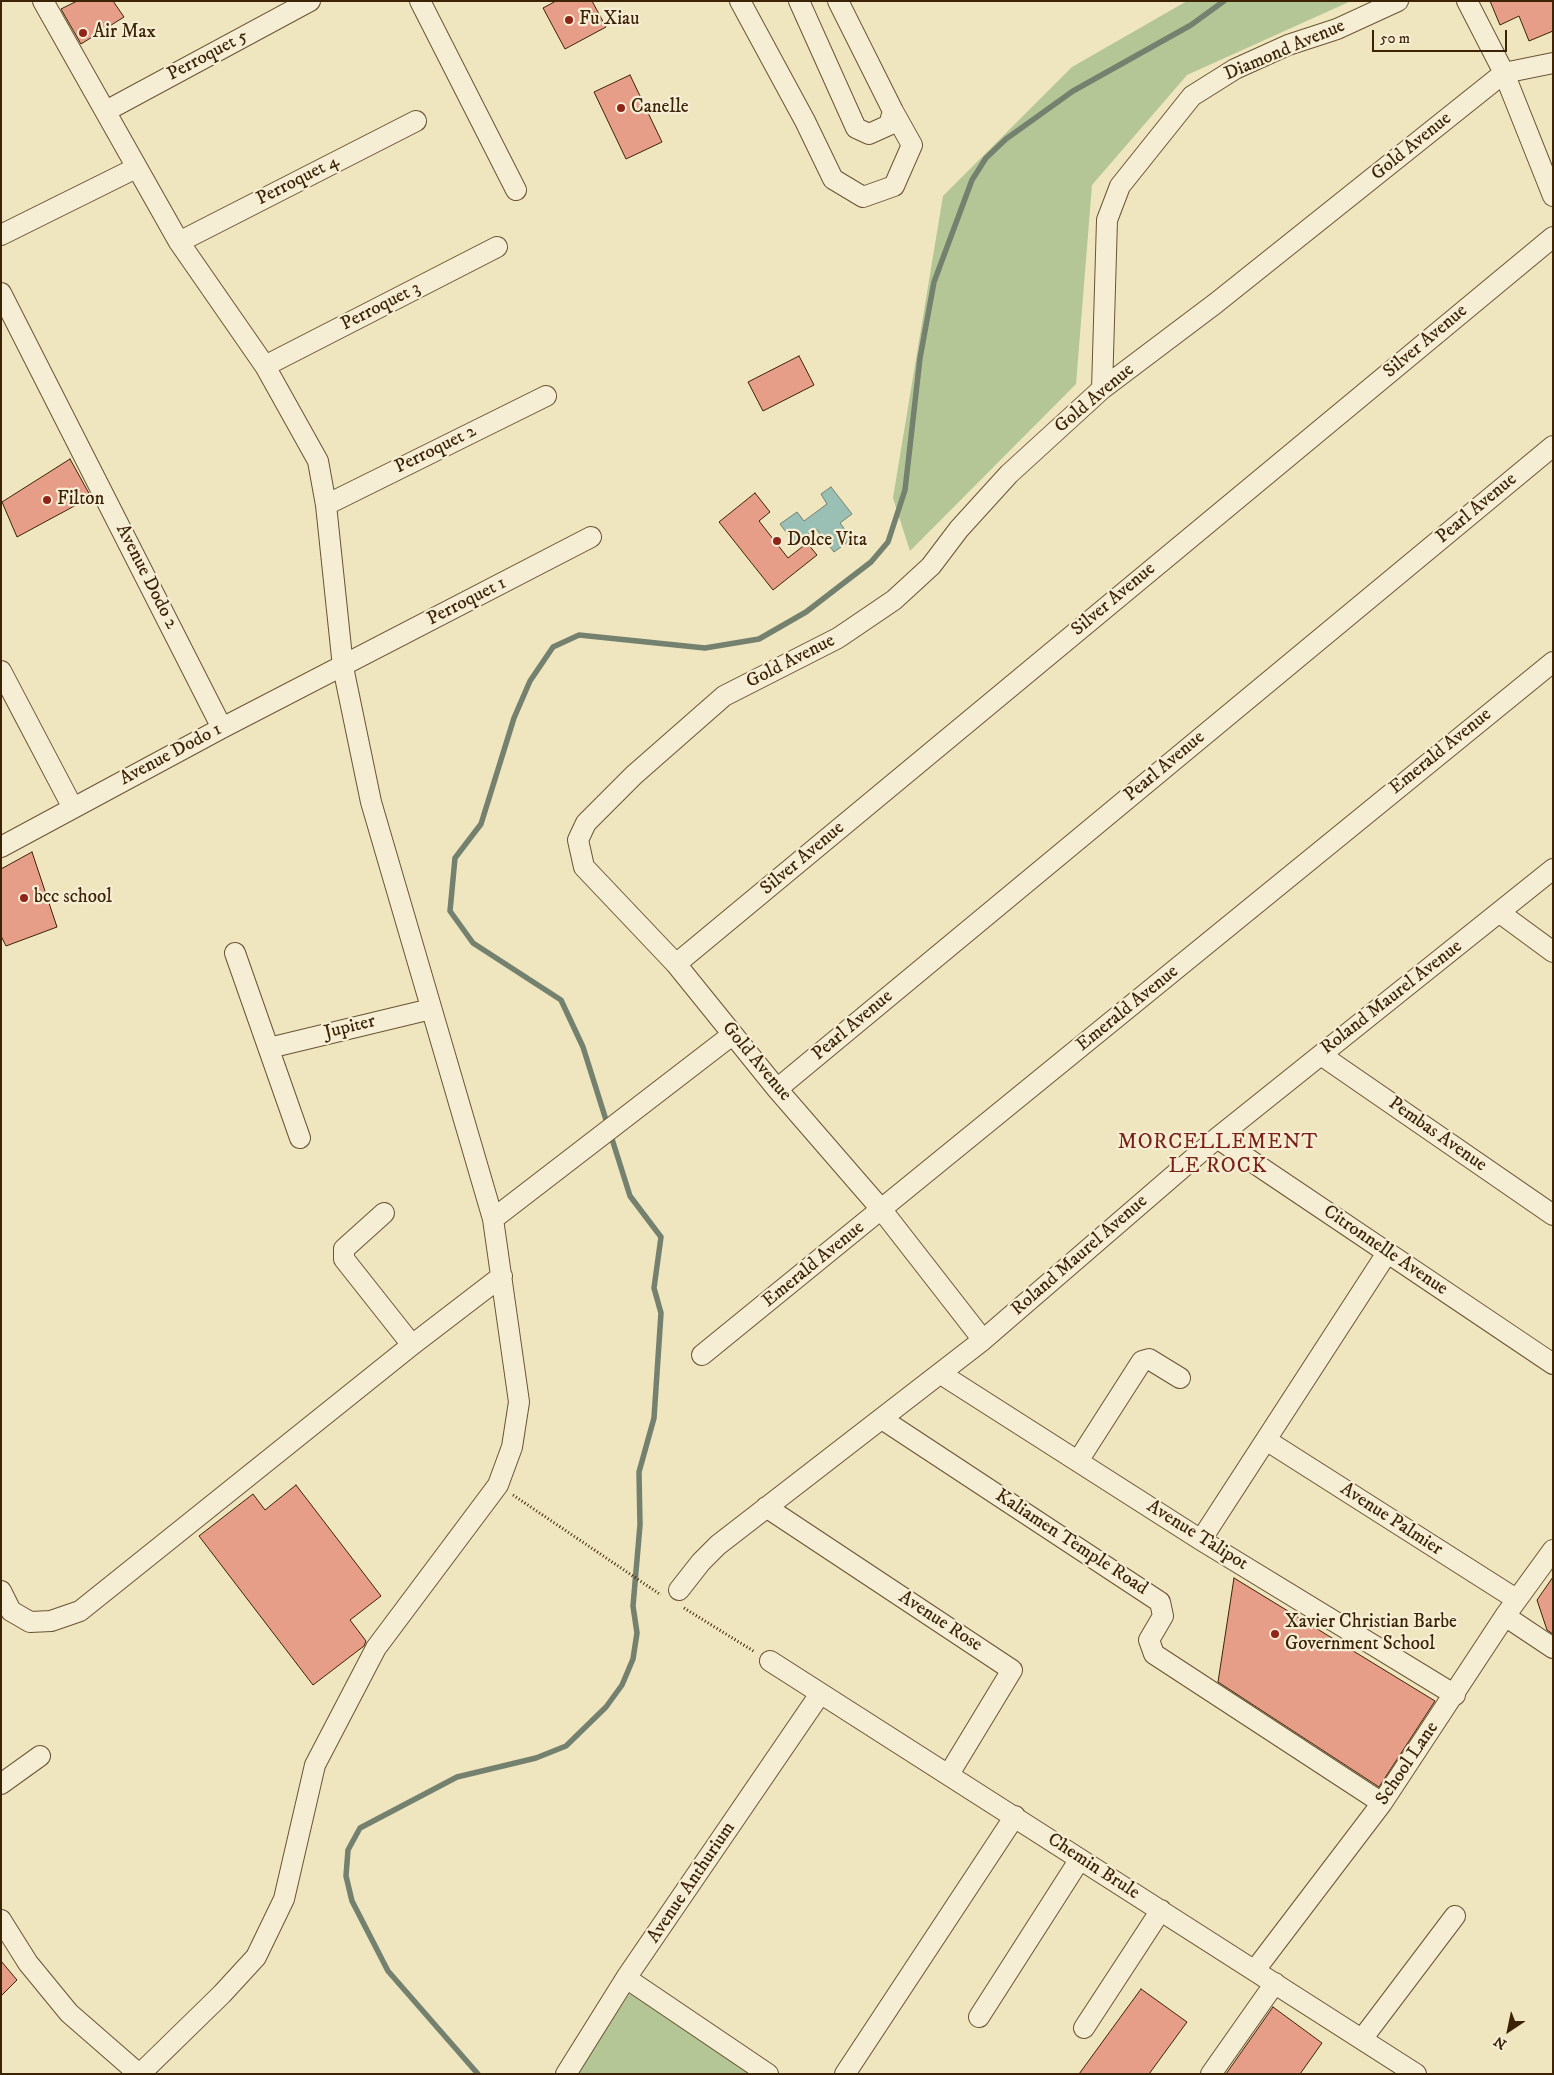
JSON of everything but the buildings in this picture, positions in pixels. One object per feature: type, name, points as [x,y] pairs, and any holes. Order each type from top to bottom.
[{"type":"street","points":[[1,1920],[28,1963],[69,2013],[139,2074],[222,1994],[256,1957],[284,1899],[315,1765],[376,1648],[498,1485],[512,1446],[519,1402],[493,1219],[371,802],[343,666],[326,505],[318,460],[265,366],[179,242],[43,1]]},
{"type":"street","name":"Perroquet 5","points":[[106,111],[310,1]]},
{"type":"street","points":[[420,1],[516,190]]},
{"type":"street","points":[[740,1],[805,121],[833,180],[862,197],[894,186],[912,145],[838,1]]},
{"type":"street","points":[[800,1],[856,128],[869,134],[889,125],[893,111]]},
{"type":"street","name":"Diamond Avenue","points":[[1102,389],[1107,220],[1120,186],[1192,96],[1235,68],[1288,45],[1337,29],[1398,1]]},
{"type":"street","points":[[1466,1],[1504,73],[1553,196]]},
{"type":"street","points":[[1504,73],[1553,63]]},
{"type":"street","name":"Gold Avenue","points":[[983,1340],[882,1210],[777,1089],[676,964],[584,867],[578,840],[586,823],[634,775],[724,696],[838,638],[894,600],[930,566],[959,529],[1009,474],[1102,389],[1216,303],[1504,73]]},
{"type":"street","name":"Perroquet 4","points":[[179,242],[416,121]]},
{"type":"street","points":[[1,235],[136,168]]},
{"type":"street","name":"Silver Avenue","points":[[676,964],[1553,236]]},
{"type":"street","name":"Perroquet 3","points":[[265,366],[497,247]]},
{"type":"street","name":"Avenue Dodo 2","points":[[1,293],[222,728]]},
{"type":"street","name":"Perroquet 2","points":[[326,505],[546,396]]},
{"type":"street","name":"Pearl Avenue","points":[[777,1089],[1553,446]]},
{"type":"street","name":"Perroquet 1","points":[[343,666],[591,538]]},
{"type":"street","name":"Emerald Avenue","points":[[702,1355],[1553,662]]},
{"type":"street","name":"Avenue Dodo 1","points":[[1,847],[222,728],[343,666]]},
{"type":"street","points":[[1,671],[73,808]]},
{"type":"street","name":"Roland Maurel Avenue","points":[[674,1597],[701,1562],[718,1545],[983,1340],[1217,1138],[1500,913],[1553,868]]},
{"type":"street","points":[[1500,913],[1553,952]]},
{"type":"street","points":[[235,954],[300,1138]]},
{"type":"street","name":"Jupiter","points":[[269,1048],[431,1009]]},
{"type":"street","points":[[493,1219],[732,1035]]},
{"type":"street","name":"Pembas Avenue","points":[[1321,1055],[1553,1215]]},
{"type":"street","name":"Citronnelle Avenue","points":[[1217,1138],[1553,1364]]},
{"type":"street","points":[[384,1213],[344,1249],[344,1259],[412,1345]]},
{"type":"street","points":[[1201,1540],[1387,1253]]},
{"type":"street","points":[[1,1591],[11,1611],[30,1622],[51,1621],[80,1611],[412,1345],[502,1276]]},
{"type":"street","points":[[1078,1461],[1142,1361],[1149,1359],[1180,1378]]},
{"type":"street","name":"Avenue Talipot","points":[[941,1374],[1201,1540],[1455,1695]]},
{"type":"street","name":"Kaliamen Temple Road","points":[[882,1419],[1160,1602],[1163,1616],[1150,1640],[1154,1654],[1382,1803]]},
{"type":"street","name":"Avenue Palmier","points":[[1266,1440],[1516,1599]]},
{"type":"street","name":"Avenue Rose","points":[[766,1506],[1012,1670],[949,1774]]},
{"type":"street","name":"School Lane","points":[[1255,1970],[1382,1803],[1455,1695],[1504,1616],[1553,1550]]},
{"type":"street","points":[[1504,1616],[1553,1648]]},
{"type":"street","name":"Chemin Brule","points":[[770,1661],[1362,2039],[1390,2067],[1416,2074]]},
{"type":"street","name":"Avenue Anthurium","points":[[566,2074],[626,1978],[820,1694]]},
{"type":"street","points":[[1,1784],[40,1756]]},
{"type":"street","points":[[845,2074],[1015,1816]]},
{"type":"street","points":[[979,2017],[1080,1859]]},
{"type":"street","points":[[1084,2028],[1161,1910]]},
{"type":"street","points":[[1362,2039],[1455,1916]]},
{"type":"street","points":[[626,1978],[768,2074]]},
{"type":"street","points":[[1211,2074],[1275,1983]]},
{"type":"path","points":[[498,1485],[646,1586],[674,1597],[770,1661]]},
{"type":"green space","points":[[1187,1],[1351,1],[1187,75],[1092,185],[1076,384],[910,551],[893,498],[943,196],[1072,67]]},
{"type":"green space","points":[[631,1991],[758,2074],[577,2074]]},
{"type":"water","points":[[831,487],[852,514],[840,523],[852,539],[834,552],[816,529],[795,544],[780,524],[797,512],[804,521],[827,504],[821,494]]},
{"type":"waterway","points":[[478,2074],[388,1971],[352,1901],[346,1876],[348,1850],[360,1828],[457,1777],[536,1758],[566,1746],[606,1707],[622,1685],[633,1659],[637,1633],[633,1606],[640,1525],[639,1472],[654,1418],[661,1313],[654,1288],[661,1237],[630,1196],[583,1047],[561,1000],[473,943],[450,911],[455,858],[481,824],[514,718],[530,681],[553,647],[579,635],[705,648],[759,639],[806,612],[871,562],[888,542],[905,490],[920,358],[934,282],[972,180],[986,158],[1006,139],[1073,91],[1191,25],[1224,1]]},
{"type":"place","name":"Fu Xiau","points":[[569,20]]},
{"type":"place","name":"Air Max","points":[[83,33]]},
{"type":"place","name":"Canelle","points":[[621,108]]},
{"type":"place","name":"Filton","points":[[47,500]]},
{"type":"place","name":"Dolce Vita","points":[[777,541]]},
{"type":"place","name":"bcc school","points":[[24,898]]},
{"type":"place","name":"Xavier Christian Barbe Government School","points":[[1275,1634]]},
{"type":"district","name":"MORCELLEMENT LE ROCK","points":[[1218,1156]]}]
